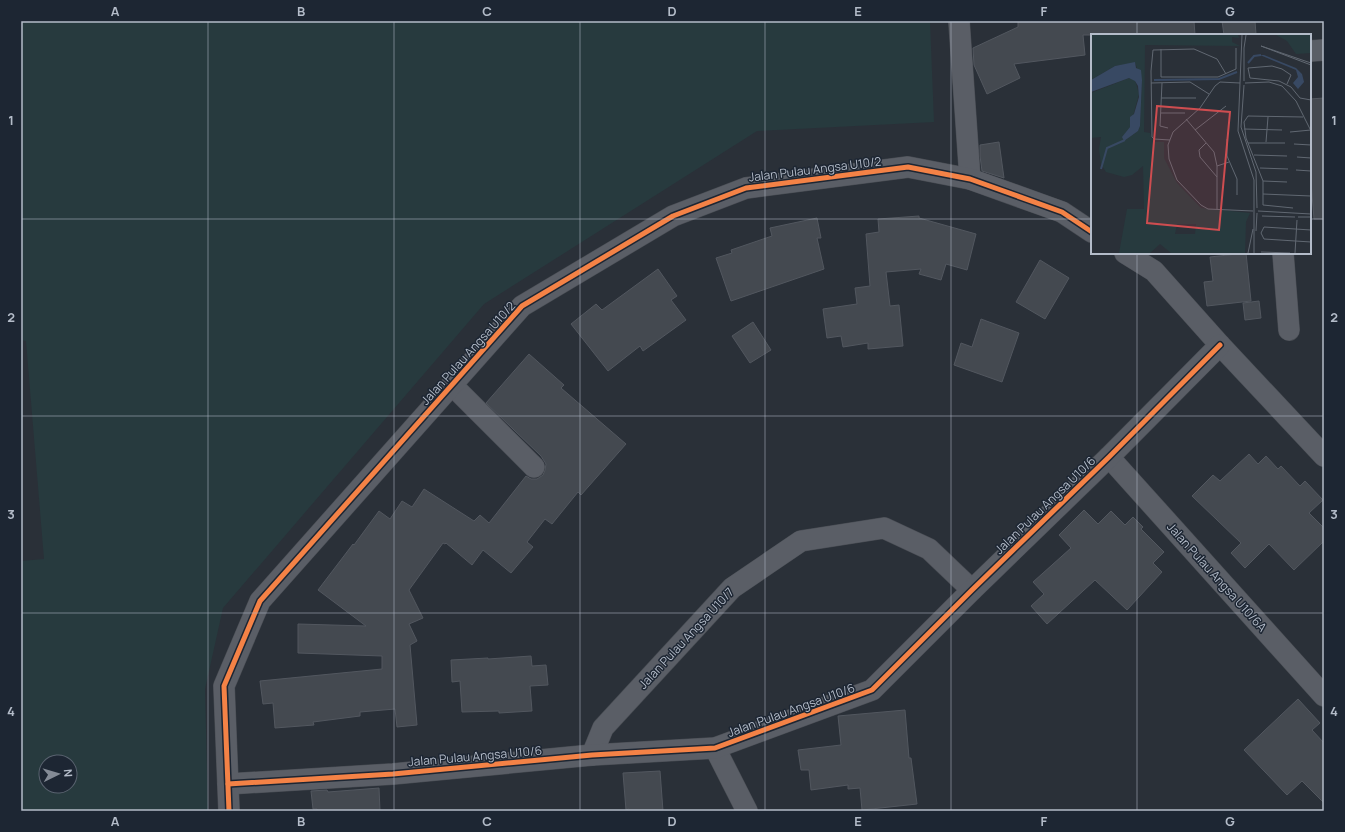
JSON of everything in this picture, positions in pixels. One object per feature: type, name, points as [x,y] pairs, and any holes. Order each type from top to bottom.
[{"type":"street","points":[[959,21],[970,179]]},
{"type":"street","points":[[1311,51],[1324,50]]},
{"type":"street","name":"Jalan Pulau Angsa U10/2","points":[[229,811],[224,686],[260,601],[522,306],[673,216],[746,188],[908,167],[970,179],[1062,212],[1091,231]]},
{"type":"street","points":[[1127,254],[1154,271],[1220,345],[1324,456]]},
{"type":"street","points":[[1282,254],[1289,330]]},
{"type":"street","name":"Jalan Pulau Angsa U10/6","points":[[228,784],[393,774],[592,756],[715,748],[872,690],[972,590],[1109,457],[1220,345]]},
{"type":"street","points":[[452,385],[534,467]]},
{"type":"street","name":"Jalan Pulau Angsa U10/6A","points":[[1109,457],[1324,696]]},
{"type":"street","name":"Jalan Pulau Angsa U10/7","points":[[592,756],[603,728],[732,588],[801,541],[884,528],[929,549],[972,590]]},
{"type":"street","points":[[715,748],[747,811]]},
{"type":"green space","points":[[21,21],[930,21],[934,122],[757,131],[484,304],[223,608],[205,689],[208,811],[21,811],[21,561],[44,559],[26,341],[21,340]]},
{"type":"building","points":[[1194,21],[1195,34],[1083,35],[1085,55],[1014,64],[1020,78],[987,94],[974,65],[973,48],[1018,27],[1018,22]]},
{"type":"building","points":[[1222,21],[1255,21],[1256,34],[1224,34]]},
{"type":"building","points":[[1324,98],[1324,219],[1314,219],[1311,182],[1311,99]]},
{"type":"building","points":[[999,142],[1004,178],[982,171],[980,145]]},
{"type":"building","points":[[919,216],[919,218],[976,234],[967,270],[946,264],[941,280],[919,274],[921,269],[886,272],[890,306],[899,305],[903,346],[868,349],[868,343],[843,347],[841,336],[827,338],[823,309],[857,304],[855,288],[870,286],[866,234],[879,232],[878,219]]},
{"type":"building","points":[[817,218],[821,238],[817,238],[824,269],[731,301],[716,258],[732,253],[731,250],[772,236],[770,228]]},
{"type":"building","points":[[1246,254],[1251,301],[1207,306],[1204,282],[1213,281],[1210,257]]},
{"type":"building","points":[[1040,260],[1069,278],[1045,319],[1016,302]]},
{"type":"building","points":[[658,269],[677,296],[671,300],[686,320],[643,351],[640,346],[608,371],[571,324],[596,304],[602,310]]},
{"type":"building","points":[[1259,301],[1261,318],[1245,320],[1243,303]]},
{"type":"building","points":[[981,319],[1019,333],[1002,382],[954,365],[961,343],[972,347]]},
{"type":"building","points":[[753,322],[771,350],[750,363],[732,336]]},
{"type":"building","points":[[529,354],[564,385],[561,388],[626,444],[581,495],[578,492],[552,524],[545,519],[527,542],[533,547],[511,573],[483,550],[472,565],[446,543],[443,543],[409,590],[423,618],[409,624],[417,641],[410,645],[417,725],[397,727],[395,709],[360,712],[360,716],[313,722],[314,725],[275,728],[273,703],[263,704],[260,681],[382,669],[382,656],[298,653],[298,624],[366,626],[318,590],[379,511],[390,519],[402,501],[412,507],[424,489],[474,521],[480,515],[489,523],[526,476],[531,479],[537,479],[543,475],[546,464],[541,456],[486,403]]},
{"type":"building","points":[[1249,454],[1258,464],[1266,456],[1278,469],[1281,466],[1300,486],[1305,481],[1323,500],[1309,513],[1324,528],[1324,541],[1294,570],[1269,544],[1245,568],[1231,553],[1241,543],[1192,496],[1213,475],[1220,481]]},
{"type":"building","points":[[1084,510],[1098,524],[1111,511],[1125,525],[1133,517],[1143,527],[1141,529],[1164,552],[1153,563],[1162,572],[1127,610],[1095,580],[1047,624],[1031,606],[1044,594],[1033,582],[1071,548],[1059,535]]},
{"type":"building","points":[[531,656],[532,666],[546,665],[548,685],[530,686],[532,711],[499,713],[499,711],[462,712],[460,681],[452,682],[451,660]]},
{"type":"building","points":[[1298,699],[1320,723],[1312,730],[1324,743],[1324,803],[1302,781],[1287,795],[1244,750]]},
{"type":"building","points":[[905,710],[909,758],[911,758],[917,804],[862,810],[860,788],[848,789],[848,785],[811,790],[809,770],[801,770],[798,750],[841,745],[838,716]]},
{"type":"building","points":[[660,771],[663,811],[626,810],[623,773]]},
{"type":"building","points":[[379,788],[380,811],[317,811],[317,809],[313,809],[311,791],[327,790],[328,792]]},
{"type":"cycle path","points":[[229,811],[224,686],[260,601],[522,306],[673,216],[746,188],[908,167],[970,179],[1062,212],[1091,231]]},
{"type":"cycle path","points":[[228,784],[393,774],[592,755],[715,748],[872,690],[972,590],[1109,457],[1220,345]]}]
